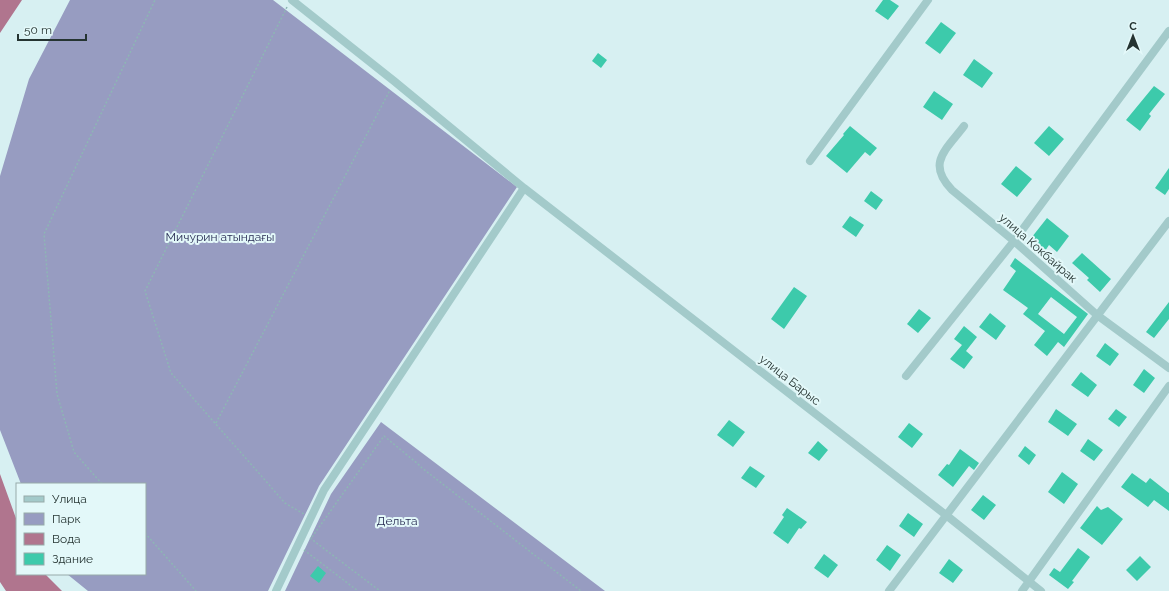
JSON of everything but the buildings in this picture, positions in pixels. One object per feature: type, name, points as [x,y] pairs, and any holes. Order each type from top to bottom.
[{"type":"street","points":[[810,161],[928,0]]},
{"type":"street","name":"улица Барыс","points":[[289,4],[394,81],[524,188],[946,515],[1041,591]]},
{"type":"street","points":[[906,376],[1014,241],[1169,31]]},
{"type":"street","name":"улица Кокбайрак","points":[[964,126],[942,155],[939,164],[940,174],[944,182],[1014,241],[1097,315],[1169,368]]},
{"type":"street","points":[[276,591],[324,490],[524,188]]},
{"type":"street","points":[[889,591],[1169,221]]},
{"type":"street","points":[[1022,591],[1169,386]]},
{"type":"path","points":[[101,483],[74,452],[57,394],[44,234],[155,0]]},
{"type":"path","points":[[289,4],[145,291],[171,373],[285,503],[310,518]]},
{"type":"path","points":[[216,424],[394,81]]},
{"type":"path","points":[[311,538],[384,436],[422,468],[581,591]]},
{"type":"path","points":[[304,533],[380,591]]},
{"type":"path","points":[[146,534],[196,591]]},
{"type":"path","points":[[298,545],[358,591]]},
{"type":"green space","name":"Мичурин атындағы","points":[[70,0],[273,0],[517,187],[319,486],[268,591],[88,591],[68,575],[146,575],[146,483],[21,483],[0,430],[0,176],[29,79]]},
{"type":"green space","name":"Дельта","points":[[381,422],[605,591],[285,591],[331,494]]},
{"type":"water","points":[[0,0],[22,0],[0,33]]},
{"type":"water","points":[[0,474],[16,518],[16,575],[46,575],[62,591],[6,591],[0,582]]}]
